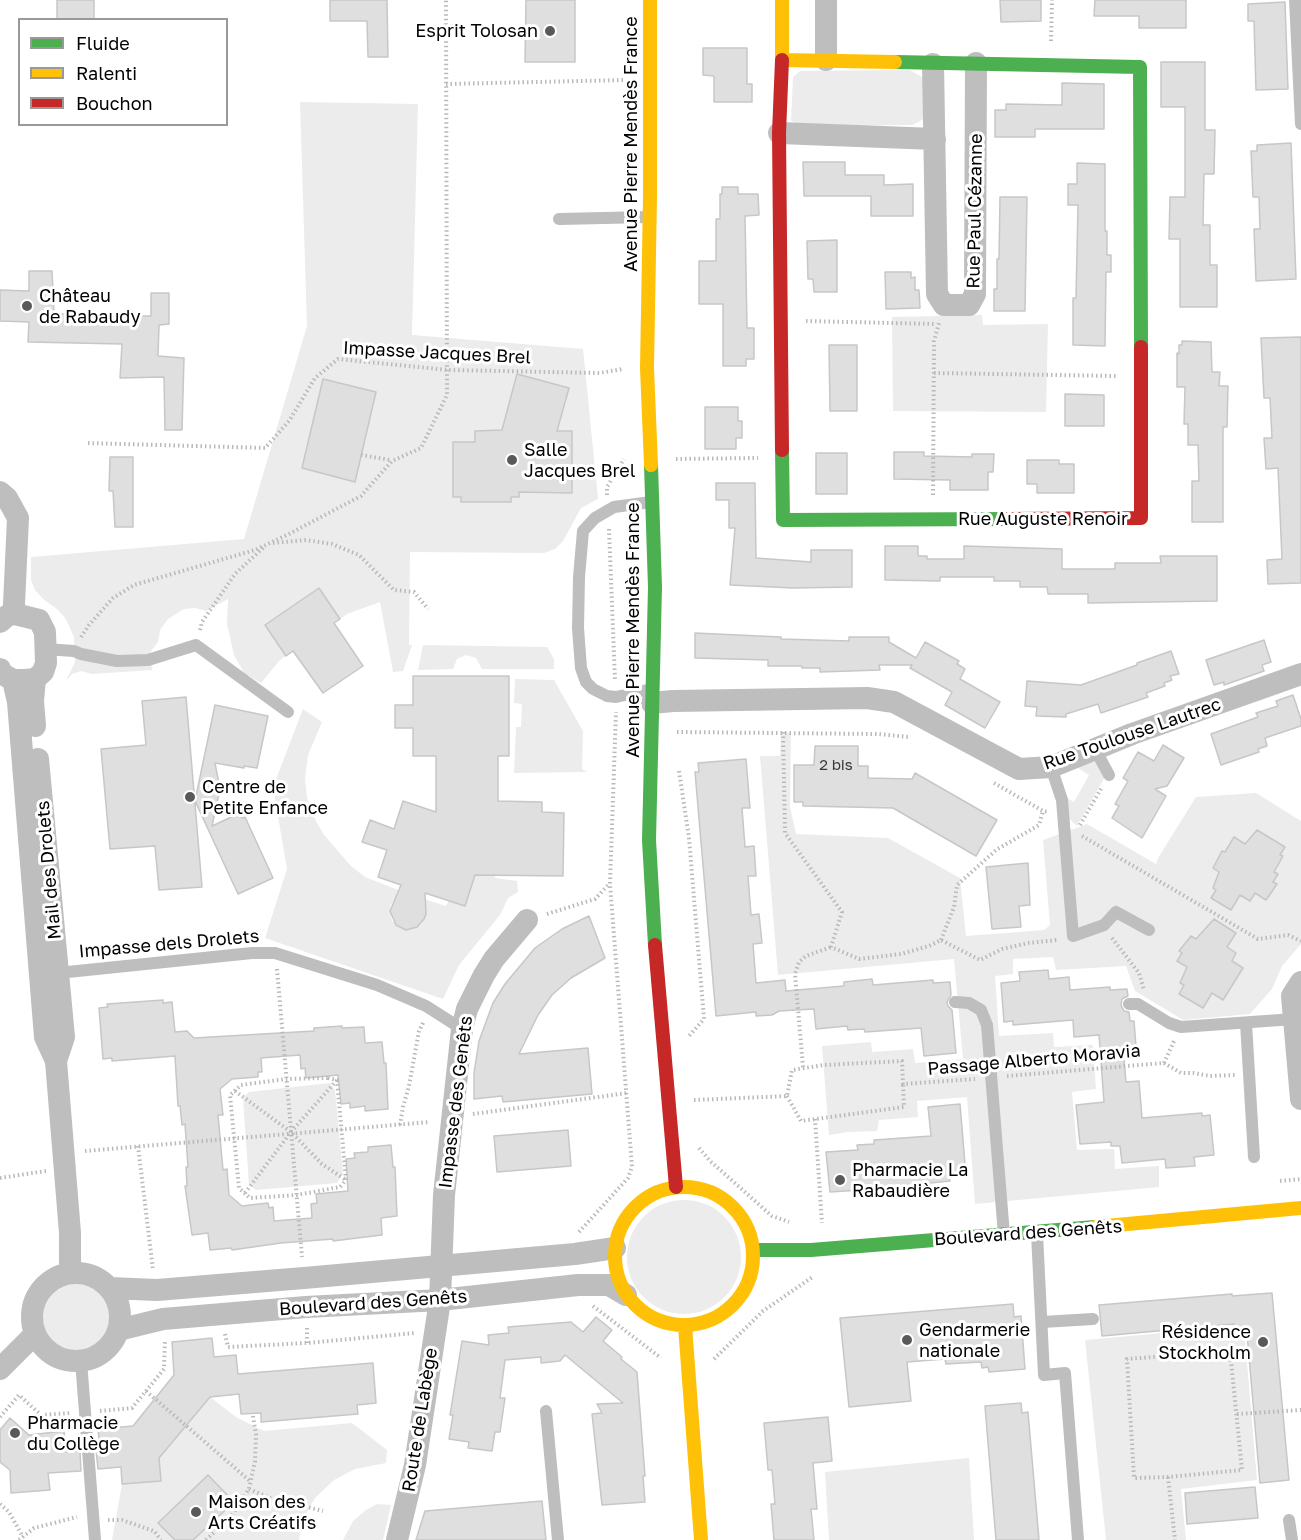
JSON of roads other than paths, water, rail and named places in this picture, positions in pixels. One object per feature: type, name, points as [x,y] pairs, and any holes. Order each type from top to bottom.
[{"type":"street","name":"Avenue Pierre Mendès France","points":[[650,0],[647,368],[655,587],[649,840],[654,931],[676,1187]]},
{"type":"street","name":"Rue Auguste Renoir","points":[[782,0],[779,133],[783,520],[1141,518],[1140,67],[782,60]]},
{"type":"street","points":[[826,0],[826,60]]},
{"type":"street","name":"Rue Paul Cézanne","points":[[933,63],[937,294],[941,315],[969,305],[975,294],[976,63]]},
{"type":"street","points":[[779,133],[935,138]]},
{"type":"street","points":[[0,492],[7,498],[18,518],[7,618],[39,620],[45,632],[45,650]]},
{"type":"street","name":"Mail des Drolets","points":[[45,650],[46,663],[43,672],[35,679],[33,701],[49,974],[45,1037],[56,1061],[70,1233],[70,1273]]},
{"type":"street","name":"Rue Toulouse Lautrec","points":[[652,696],[673,701],[867,698],[894,702],[1019,769],[1051,767],[1301,674]]},
{"type":"street","points":[[6,675],[35,679]]},
{"type":"street","name":"Mail des Drolets","points":[[6,675],[18,702],[49,974]]},
{"type":"street","name":"Impasse des Genêts","points":[[440,1300],[444,1195],[462,1029],[470,1001],[484,975],[494,959],[527,920]]},
{"type":"street","points":[[1301,982],[1292,996],[1301,1099]]},
{"type":"street","points":[[676,1187],[700,1188],[723,1198],[739,1212],[749,1230],[754,1250],[754,1264],[750,1278],[737,1302],[722,1315],[704,1323],[685,1326],[668,1324],[651,1318],[637,1308],[626,1295],[617,1272],[615,1248],[622,1225],[635,1207],[654,1193],[676,1187]]},
{"type":"street","name":"Boulevard des Genêts","points":[[754,1250],[816,1250],[1037,1233],[1301,1208]]},
{"type":"street","name":"Boulevard des Genêts","points":[[110,1288],[157,1290],[440,1267],[615,1248]]},
{"type":"street","points":[[70,1273],[81,1273],[98,1278],[110,1288],[119,1308],[118,1330],[108,1347],[97,1356],[81,1361],[60,1358],[41,1344],[35,1334],[32,1319],[36,1298],[44,1286],[57,1277],[70,1273]]},
{"type":"street","name":"Boulevard des Genêts","points":[[118,1330],[163,1318],[440,1300],[578,1285],[609,1285],[626,1295]]},
{"type":"street","name":"Route de Labège","points":[[397,1540],[415,1465],[440,1300]]},
{"type":"street","points":[[685,1326],[701,1540]]},
{"type":"street","points":[[0,1369],[35,1334]]},
{"type":"lane","points":[[1295,0],[1301,124]]},
{"type":"lane","points":[[559,219],[650,217]]},
{"type":"lane","points":[[652,696],[607,696],[593,689],[586,682],[581,668],[578,628],[583,531],[595,518],[614,507],[653,501]]},
{"type":"lane","points":[[45,650],[74,651],[117,661],[148,660],[196,645],[288,712]]},
{"type":"lane","points":[[1095,749],[1109,775]]},
{"type":"lane","points":[[1051,767],[1062,800],[1073,936],[1104,925],[1116,912],[1149,930]]},
{"type":"lane","name":"Impasse dels Drolets","points":[[49,974],[252,953],[280,954],[377,985],[433,1010],[462,1029]]},
{"type":"lane","points":[[955,1002],[969,1002],[981,1010],[987,1025],[1004,1235]]},
{"type":"lane","points":[[1129,1004],[1138,1004],[1181,1028],[1246,1023],[1297,1033]]},
{"type":"lane","points":[[1246,1023],[1254,1156]]},
{"type":"lane","points":[[1037,1233],[1044,1375],[1065,1373],[1078,1540]]},
{"type":"lane","points":[[1042,1322],[1093,1319]]},
{"type":"lane","points":[[81,1361],[95,1540]]},
{"type":"lane","points":[[546,1411],[558,1540]]},
{"type":"lane","points":[[1289,1520],[1292,1540]]},
{"type":"place","name":"Esprit Tolosan","points":[[550,31]]},
{"type":"place","name":"Château de Rabaudy","points":[[27,306]]},
{"type":"place","name":"Salle Jacques Brel","points":[[512,460]]},
{"type":"place","name":"Centre de Petite Enfance","points":[[190,797]]},
{"type":"place","name":"Pharmacie La Rabaudière","points":[[840,1180]]},
{"type":"place","name":"Gendarmerie nationale","points":[[907,1340]]},
{"type":"place","name":"Résidence Stockholm","points":[[1263,1342]]},
{"type":"place","name":"Pharmacie du Collège","points":[[15,1433]]},
{"type":"place","name":"Maison des Arts Créatifs","points":[[196,1512]]}]
